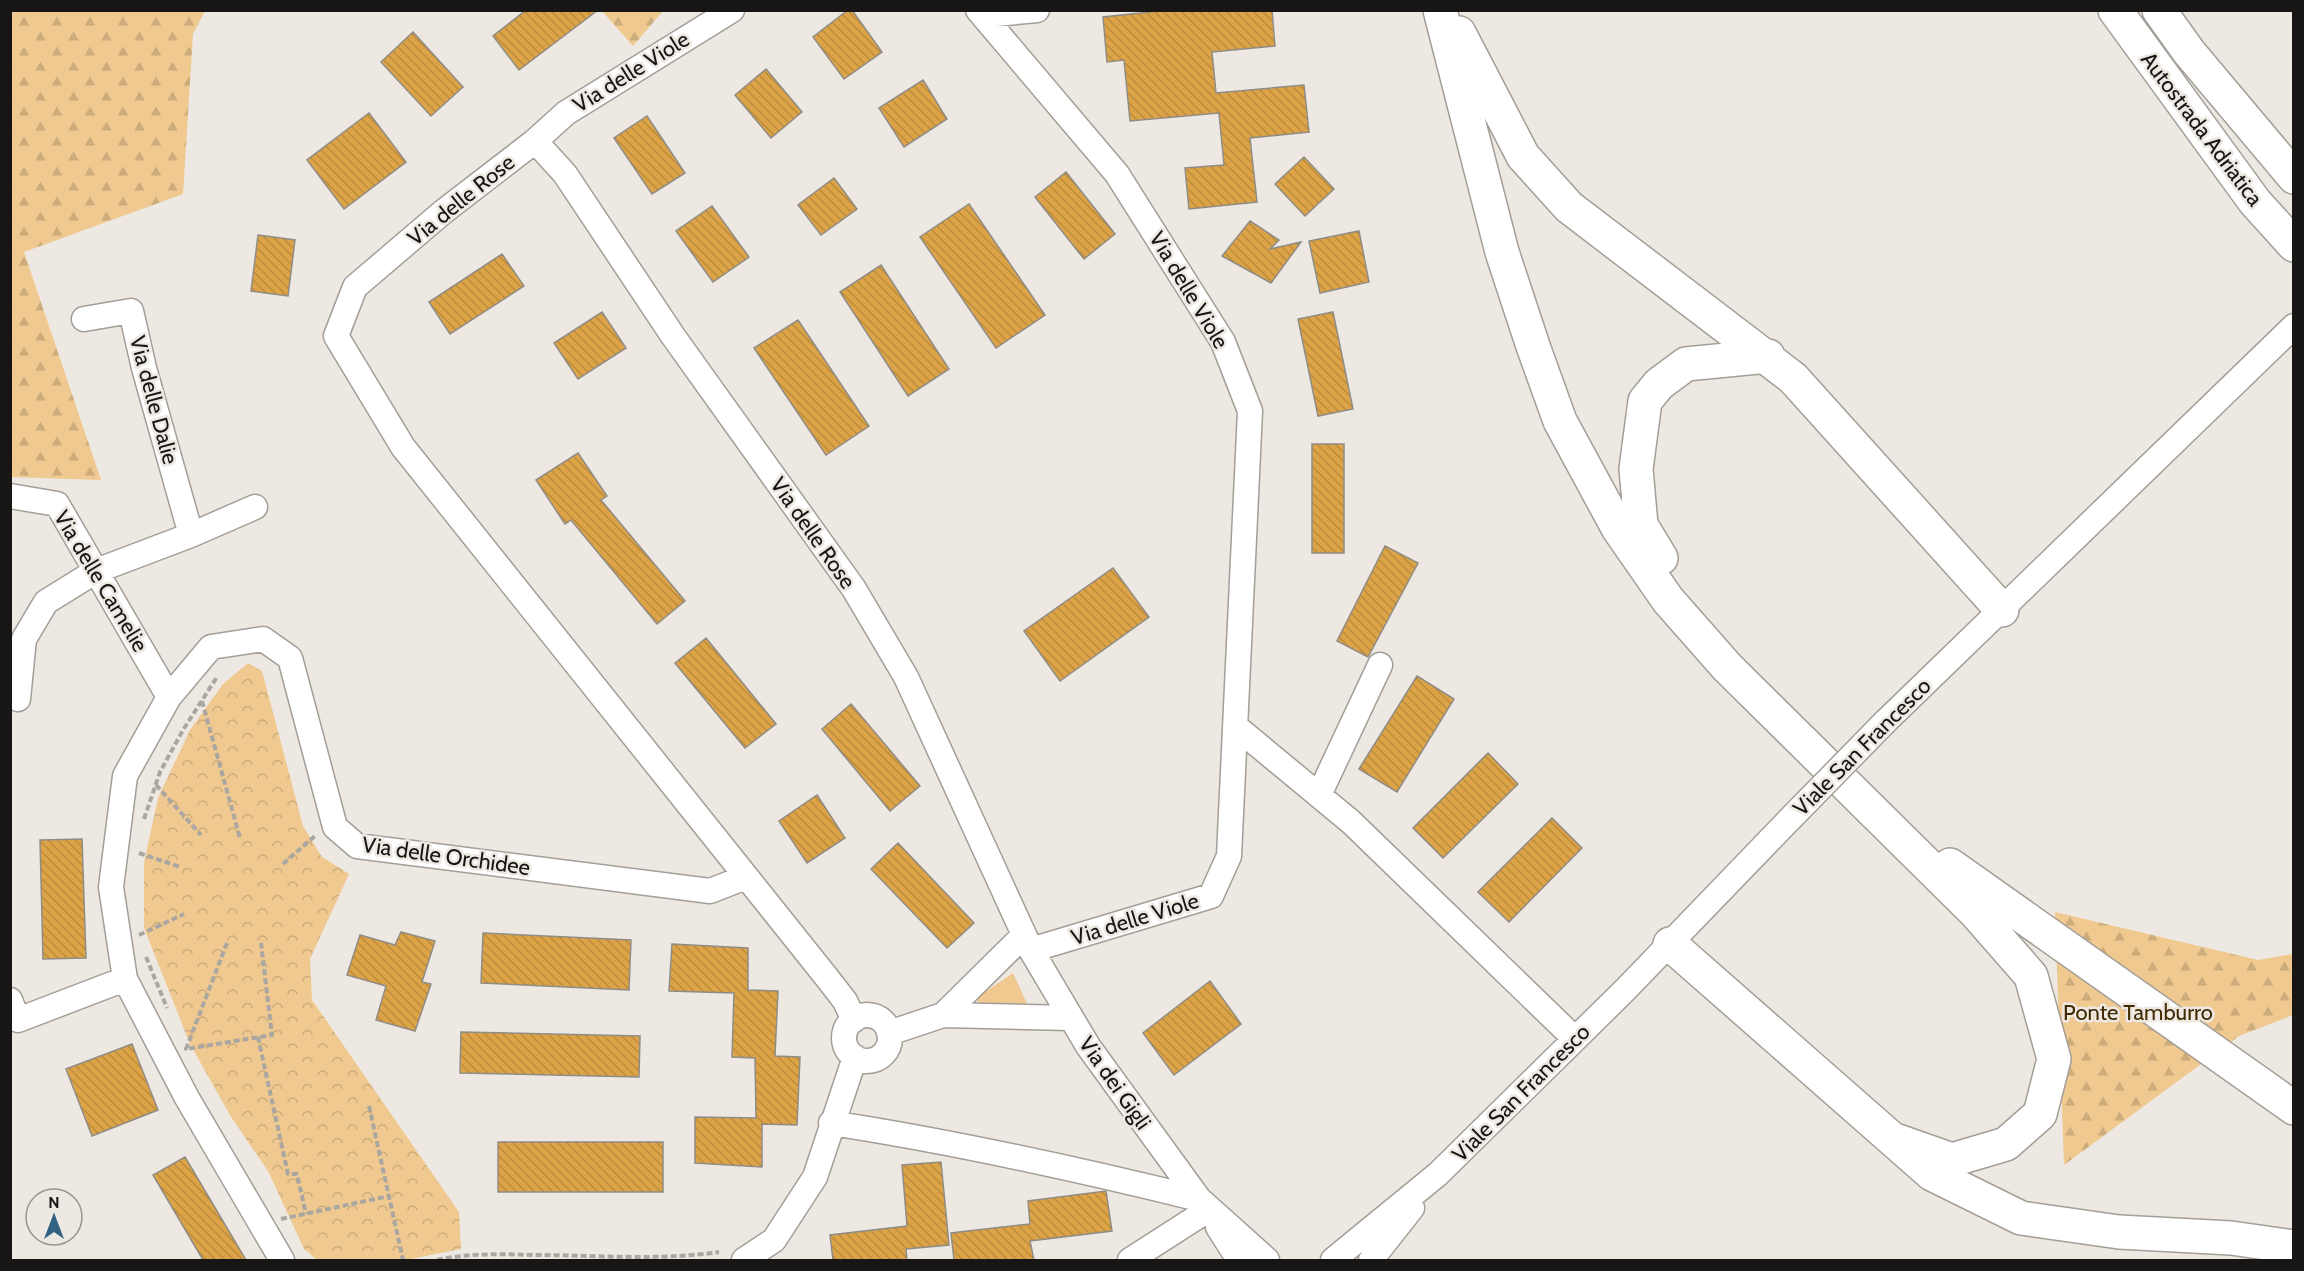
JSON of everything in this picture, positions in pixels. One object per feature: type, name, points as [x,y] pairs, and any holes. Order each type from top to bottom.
[{"type":"highway","points":[[1440,10],[1502,252],[1560,421],[1618,528],[1662,591],[1727,667],[1975,912],[2031,976],[2054,1059],[2040,1114],[2006,1144],[1952,1160],[1898,1141]]},
{"type":"highway","points":[[1447,10],[1523,156],[1569,207],[1768,356],[1793,378],[2002,610]]},
{"type":"highway","name":"Autostrada Adriatica","points":[[2115,10],[2255,202],[2294,245]]},
{"type":"highway","name":"Autostrada Adriatica","points":[[2159,10],[2189,51],[2291,174]]},
{"type":"highway","points":[[1727,667],[1641,525],[1636,469],[1645,401],[1659,384],[1686,364],[1768,356]]},
{"type":"highway","points":[[1874,810],[2294,1108]]},
{"type":"highway","points":[[1670,944],[1898,1141],[1932,1174],[2021,1218],[2119,1232],[2231,1238],[2294,1247]]},
{"type":"street","name":"Via delle Viole","points":[[535,141],[566,112],[732,10]]},
{"type":"street","name":"Via delle Viole","points":[[982,13],[1037,10]]},
{"type":"street","name":"Via delle Viole","points":[[982,13],[1117,174],[1223,342],[1250,411],[1229,856],[1211,896],[1027,943]]},
{"type":"street","name":"Via delle Rose","points":[[854,1020],[845,1001],[403,447],[336,336],[356,287],[443,212],[535,141],[565,174],[673,336],[854,589],[906,677],[1027,943]]},
{"type":"street","name":"Via delle Dalie","points":[[84,319],[131,311],[144,368],[190,535]]},
{"type":"street","name":"Viale San Francesco","points":[[1348,1251],[1438,1174],[1670,944],[1885,722],[2294,326]]},
{"type":"street","name":"Via delle Camelie","points":[[10,496],[57,504],[169,697]]},
{"type":"street","points":[[18,699],[24,639],[46,602],[96,571],[255,507]]},
{"type":"street","name":"Via delle Orchidee","points":[[282,1260],[187,1098],[125,979],[111,887],[125,776],[169,697],[211,647],[262,639],[290,658],[335,827],[357,846],[710,891],[746,877]]},
{"type":"street","points":[[1319,795],[1380,665]]},
{"type":"street","points":[[1235,726],[1359,830],[1575,1039]]},
{"type":"street","points":[[943,1015],[1027,943]]},
{"type":"street","name":"Via dei Gigli","points":[[1027,943],[1088,1046],[1204,1204],[1239,1260]]},
{"type":"street","points":[[13,1014],[125,979]]},
{"type":"street","points":[[889,1033],[943,1015],[1070,1018]]},
{"type":"street","points":[[861,1016],[882,1020],[889,1033],[888,1048],[877,1058],[870,1060],[855,1057],[846,1046],[844,1039],[849,1025],[861,1016]]},
{"type":"street","points":[[744,1260],[774,1240],[815,1177],[831,1123],[855,1057]]},
{"type":"street","points":[[831,1123],[934,1139],[1078,1169],[1204,1204]]},
{"type":"street","name":"Viale San Francesco","points":[[1371,1260],[1438,1174]]},
{"type":"street","points":[[1130,1260],[1204,1204]]},
{"type":"street","name":"Via dei Gigli","points":[[1204,1204],[1267,1260]]},
{"type":"path","points":[[142,822],[156,785],[183,730],[219,673]]},
{"type":"path","points":[[202,700],[240,838]]},
{"type":"path","points":[[156,785],[201,835]]},
{"type":"path","points":[[313,825],[324,840]]},
{"type":"path","points":[[283,864],[319,833]]},
{"type":"path","points":[[137,865],[140,843]]},
{"type":"path","points":[[138,853],[180,867]]},
{"type":"path","points":[[139,935],[184,914]]},
{"type":"path","points":[[138,924],[139,935],[150,969],[172,1019]]},
{"type":"path","points":[[186,1049],[226,943]]},
{"type":"path","points":[[186,1049],[272,1035],[261,943]]},
{"type":"path","points":[[258,1037],[288,1174],[297,1174],[306,1214]]},
{"type":"path","points":[[181,1039],[188,1054]]},
{"type":"path","points":[[369,1106],[403,1260]]},
{"type":"path","points":[[281,1219],[389,1196]]},
{"type":"path","points":[[277,1212],[285,1228]]},
{"type":"path","points":[[437,1260],[457,1256],[508,1254],[680,1258],[719,1252]]},
{"type":"green space","points":[[11,10],[205,11],[193,34],[183,194],[24,252],[101,480],[11,477]]},
{"type":"green space","points":[[602,11],[663,11],[633,46]]},
{"type":"green space","points":[[248,663],[262,671],[303,826],[322,857],[349,874],[310,959],[312,1000],[459,1212],[461,1249],[406,1260],[317,1260],[304,1249],[268,1171],[231,1117],[190,1044],[144,928],[144,863],[158,798],[190,730],[223,684]]},
{"type":"green space","name":"Ponte Tamburro","points":[[2055,912],[2258,960],[2293,954],[2293,1015],[2239,1036],[2064,1165]]},
{"type":"green space","points":[[1013,973],[1028,1006],[984,1010],[976,998]]},
{"type":"building","points":[[526,10],[598,10],[519,70],[493,36]]},
{"type":"building","points":[[848,10],[852,10],[882,52],[844,79],[813,37]]},
{"type":"building","points":[[1169,10],[1272,10],[1275,46],[1212,52],[1216,93],[1304,85],[1309,132],[1250,138],[1257,202],[1189,209],[1185,168],[1224,165],[1219,113],[1130,121],[1124,60],[1107,62],[1103,17]]},
{"type":"building","points":[[413,32],[463,87],[431,116],[381,62]]},
{"type":"building","points":[[766,69],[802,112],[771,138],[735,95]]},
{"type":"building","points":[[923,80],[947,119],[904,147],[879,108]]},
{"type":"building","points":[[369,113],[406,162],[344,209],[307,160]]},
{"type":"building","points":[[647,116],[685,173],[652,194],[614,138]]},
{"type":"building","points":[[1304,157],[1334,189],[1305,216],[1275,184]]},
{"type":"building","points":[[1066,172],[1115,234],[1084,259],[1035,197]]},
{"type":"building","points":[[834,178],[857,209],[821,235],[798,205]]},
{"type":"building","points":[[969,204],[1045,315],[996,348],[920,237]]},
{"type":"building","points":[[712,206],[749,257],[713,282],[676,231]]},
{"type":"building","points":[[1250,221],[1279,240],[1270,249],[1301,242],[1271,283],[1222,256]]},
{"type":"building","points":[[1359,231],[1369,282],[1320,293],[1309,241]]},
{"type":"building","points":[[258,235],[295,240],[288,296],[251,291]]},
{"type":"building","points":[[502,254],[524,286],[450,334],[429,302]]},
{"type":"building","points":[[881,265],[949,369],[908,396],[840,292]]},
{"type":"building","points":[[602,312],[626,348],[578,379],[554,343]]},
{"type":"building","points":[[1333,312],[1353,409],[1318,416],[1298,319]]},
{"type":"building","points":[[798,320],[869,426],[826,455],[754,348]]},
{"type":"building","points":[[1312,444],[1344,444],[1344,553],[1312,553]]},
{"type":"building","points":[[578,453],[607,496],[601,500],[685,601],[657,624],[571,520],[565,524],[536,480]]},
{"type":"building","points":[[1385,546],[1418,563],[1368,657],[1337,641]]},
{"type":"building","points":[[1113,568],[1149,617],[1060,681],[1024,631]]},
{"type":"building","points":[[706,638],[776,724],[745,748],[675,663]]},
{"type":"building","points":[[1417,676],[1454,699],[1397,792],[1359,769]]},
{"type":"building","points":[[851,704],[920,786],[890,811],[822,729]]},
{"type":"building","points":[[1488,753],[1518,784],[1443,858],[1413,828]]},
{"type":"building","points":[[817,795],[845,838],[807,863],[779,821]]},
{"type":"building","points":[[1552,818],[1582,848],[1509,922],[1478,892]]},
{"type":"building","points":[[82,839],[86,958],[43,959],[40,840]]},
{"type":"building","points":[[898,843],[974,923],[947,948],[871,869]]},
{"type":"building","points":[[401,932],[435,941],[422,982],[431,984],[415,1031],[376,1020],[386,986],[347,975],[360,935],[395,945]]},
{"type":"building","points":[[483,933],[631,940],[629,990],[481,983]]},
{"type":"building","points":[[672,944],[748,948],[748,990],[778,991],[775,1056],[800,1057],[797,1125],[762,1124],[762,1167],[695,1163],[695,1117],[756,1118],[755,1058],[732,1057],[734,993],[669,991]]},
{"type":"building","points":[[1210,981],[1241,1024],[1174,1075],[1143,1033]]},
{"type":"building","points":[[461,1032],[640,1036],[639,1077],[460,1073]]},
{"type":"building","points":[[132,1044],[158,1110],[92,1136],[66,1069]]},
{"type":"building","points":[[498,1142],[663,1142],[663,1192],[498,1192]]},
{"type":"building","points":[[185,1157],[246,1260],[203,1260],[153,1175]]},
{"type":"building","points":[[941,1162],[949,1245],[906,1249],[907,1260],[833,1260],[830,1235],[907,1226],[902,1165]]},
{"type":"building","points":[[1106,1191],[1112,1231],[1030,1241],[1034,1260],[954,1260],[951,1233],[1030,1224],[1028,1201]]}]
